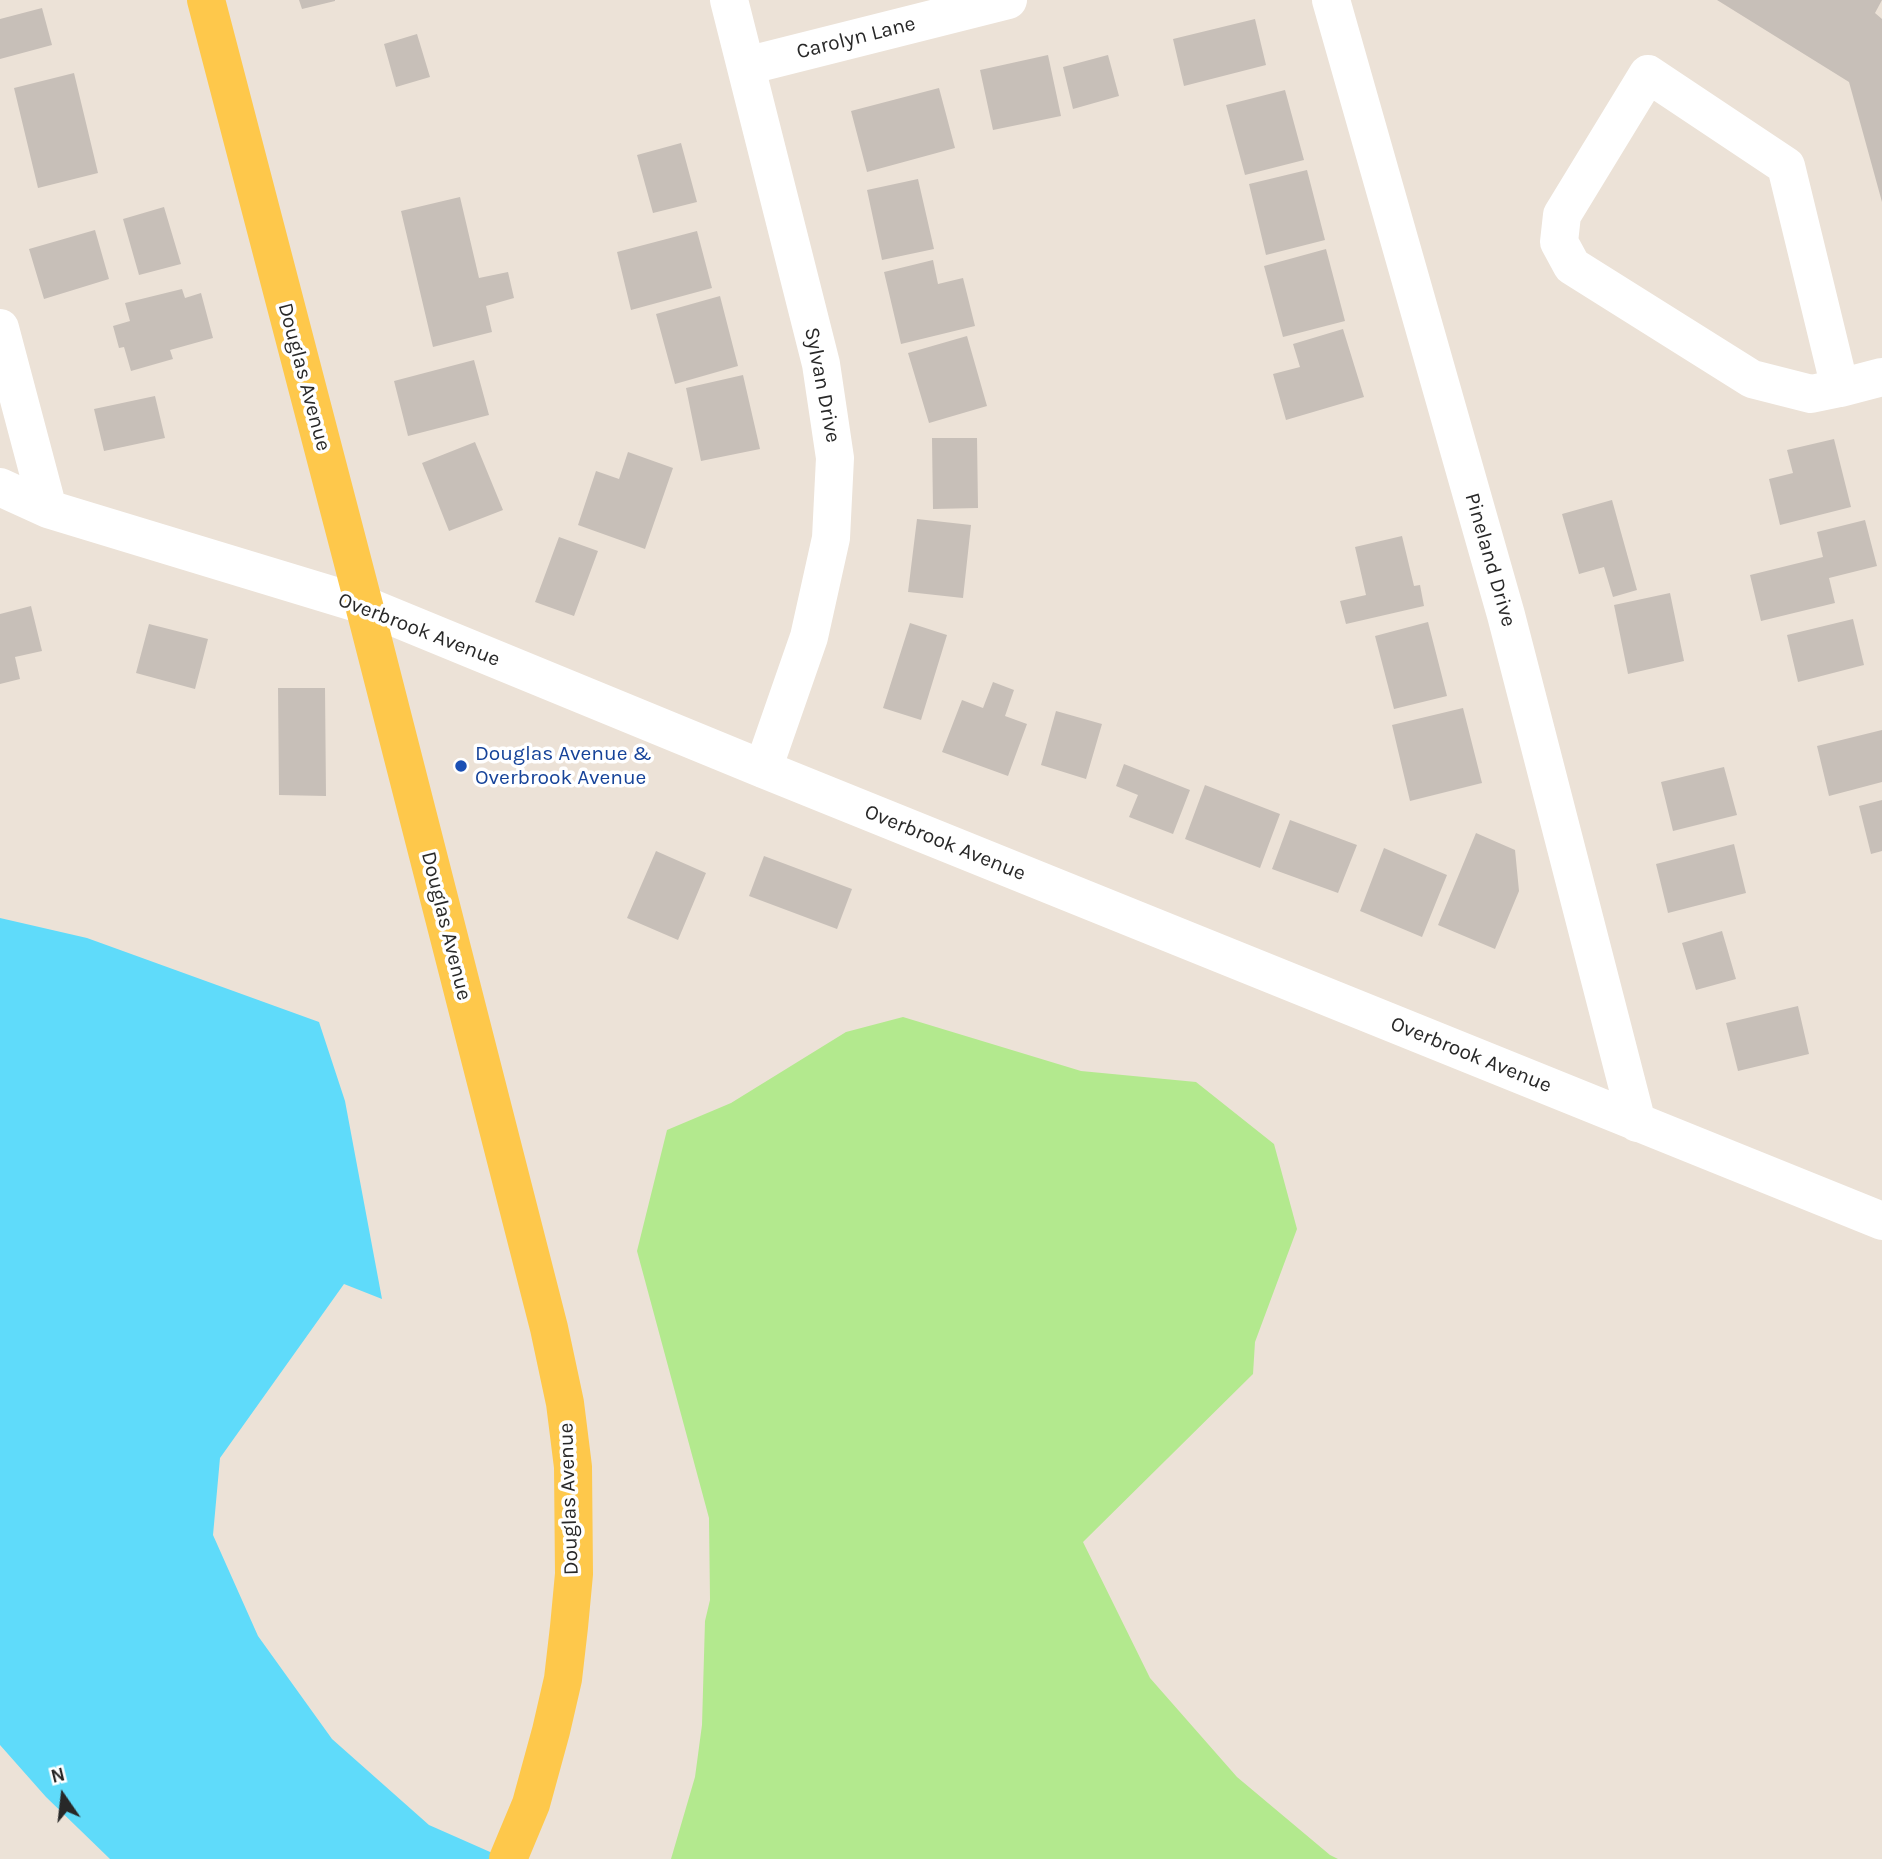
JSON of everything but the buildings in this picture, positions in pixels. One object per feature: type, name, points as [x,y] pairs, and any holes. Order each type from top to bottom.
[{"type":"main road","name":"Douglas Avenue","points":[[206,0],[364,605],[549,1328],[565,1403],[573,1467],[574,1574],[563,1679],[531,1804],[508,1859]]},
{"type":"street","name":"Sylvan Drive","points":[[729,0],[821,364],[835,458],[831,538],[809,637],[763,769]]},
{"type":"street","name":"Carolyn Lane","points":[[746,65],[1007,0]]},
{"type":"street","name":"Pineland Drive","points":[[1331,0],[1506,615],[1637,1123]]},
{"type":"street","points":[[1840,388],[1786,166],[1648,74],[1562,215],[1559,242],[1572,266],[1752,379],[1811,394],[1840,388],[1882,377]]},
{"type":"street","points":[[0,328],[48,509]]},
{"type":"street","name":"Overbrook Avenue","points":[[0,487],[48,509],[364,605],[1882,1222]]},
{"type":"green space","points":[[903,1017],[1081,1071],[1196,1082],[1274,1144],[1297,1229],[1255,1342],[1253,1374],[1083,1542],[1150,1678],[1237,1777],[1338,1859],[671,1859],[695,1777],[702,1725],[705,1621],[710,1600],[709,1518],[637,1251],[667,1130],[731,1103],[846,1032]]},
{"type":"water","points":[[0,918],[87,938],[319,1022],[345,1101],[382,1299],[344,1284],[220,1458],[213,1535],[258,1636],[332,1739],[429,1825],[506,1859],[110,1859],[46,1797],[0,1745]]},
{"type":"place","name":"Douglas Avenue & Overbrook Avenue","points":[[461,766]]}]
